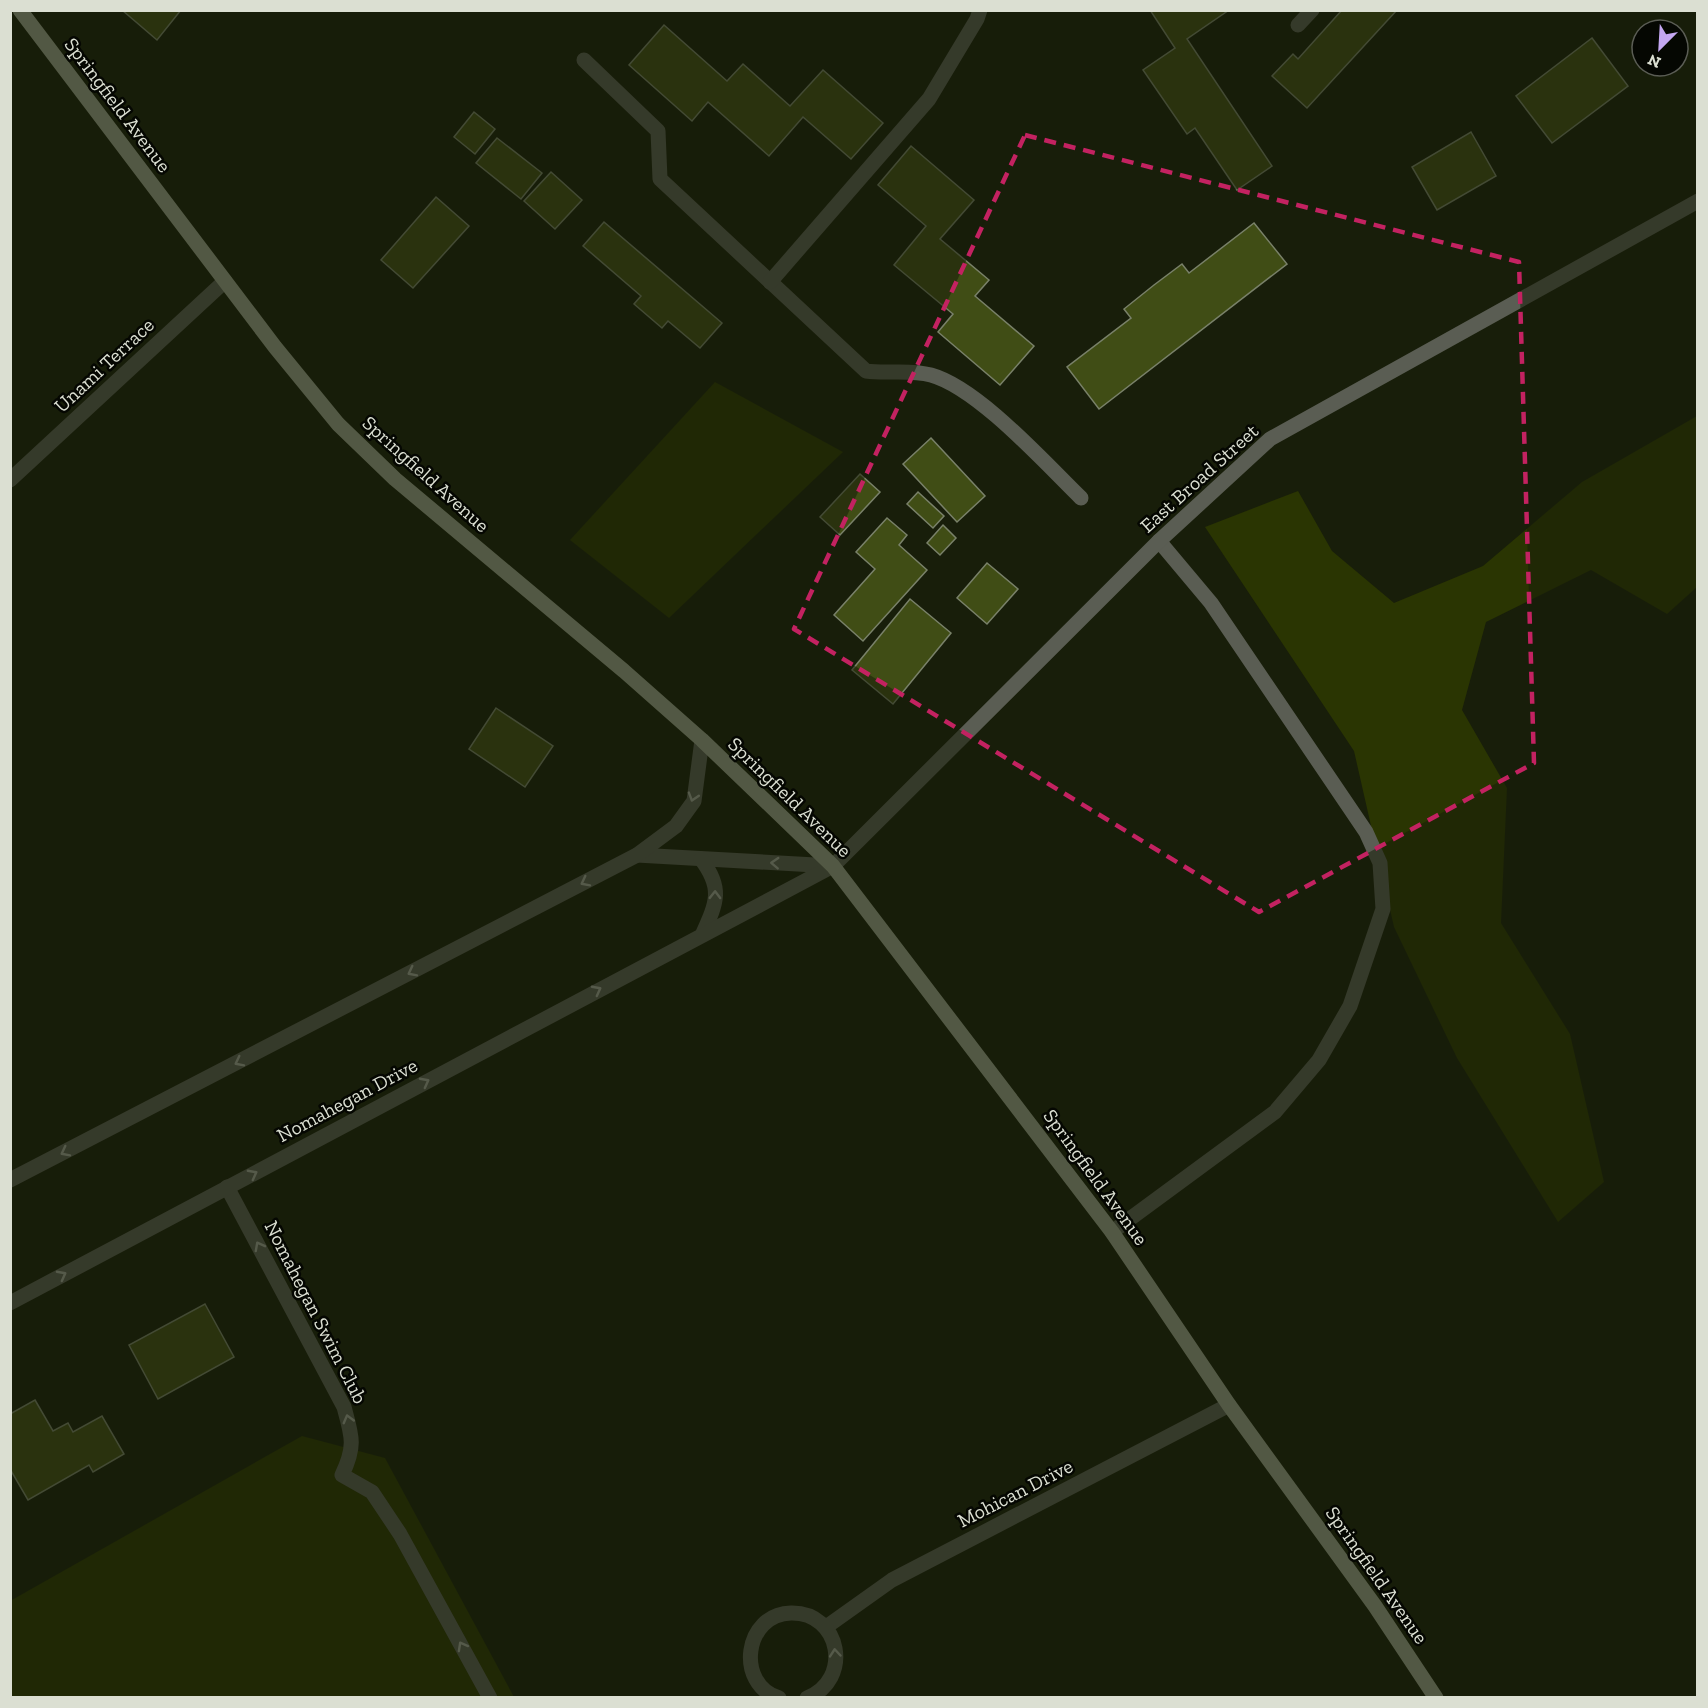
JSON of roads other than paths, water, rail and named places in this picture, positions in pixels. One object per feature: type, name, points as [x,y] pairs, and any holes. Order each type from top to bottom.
[{"type":"main road","name":"Springfield Avenue","points":[[20,10],[225,281],[338,424],[387,471],[624,671],[702,740],[833,866],[961,1030],[1112,1232],[1229,1405],[1375,1606],[1436,1698]]},
{"type":"street","points":[[770,282],[929,99],[978,19],[980,10]]},
{"type":"street","points":[[1298,25],[1312,10]]},
{"type":"street","points":[[584,60],[658,131],[660,178],[866,371],[910,371],[942,378],[996,415],[1081,498]]},
{"type":"street","name":"East Broad Street","points":[[833,866],[1159,541],[1270,439],[1698,201]]},
{"type":"street","name":"Unami Terrace","points":[[10,480],[225,281]]},
{"type":"street","points":[[1112,1232],[1275,1112],[1319,1060],[1350,1006],[1383,909],[1380,863],[1366,832],[1211,603],[1159,541]]},
{"type":"street","points":[[10,1180],[637,855],[676,826],[694,801],[702,740]]},
{"type":"street","points":[[637,855],[833,866]]},
{"type":"street","points":[[701,859],[711,872],[717,892],[714,908],[703,933]]},
{"type":"street","name":"Nomahegan Drive","points":[[10,1303],[833,866]]},
{"type":"street","name":"Nomahegan Swim Club","points":[[227,1187],[344,1407],[353,1439],[352,1455],[342,1475],[372,1492],[400,1534],[490,1698]]},
{"type":"street","name":"Mohican Drive","points":[[826,1628],[892,1580],[1229,1405]]},
{"type":"street","points":[[779,1698],[760,1686],[753,1675],[750,1648],[755,1635],[764,1624],[775,1616],[789,1613],[815,1618],[834,1640],[837,1655],[835,1670],[828,1684],[817,1694],[807,1698]]}]
